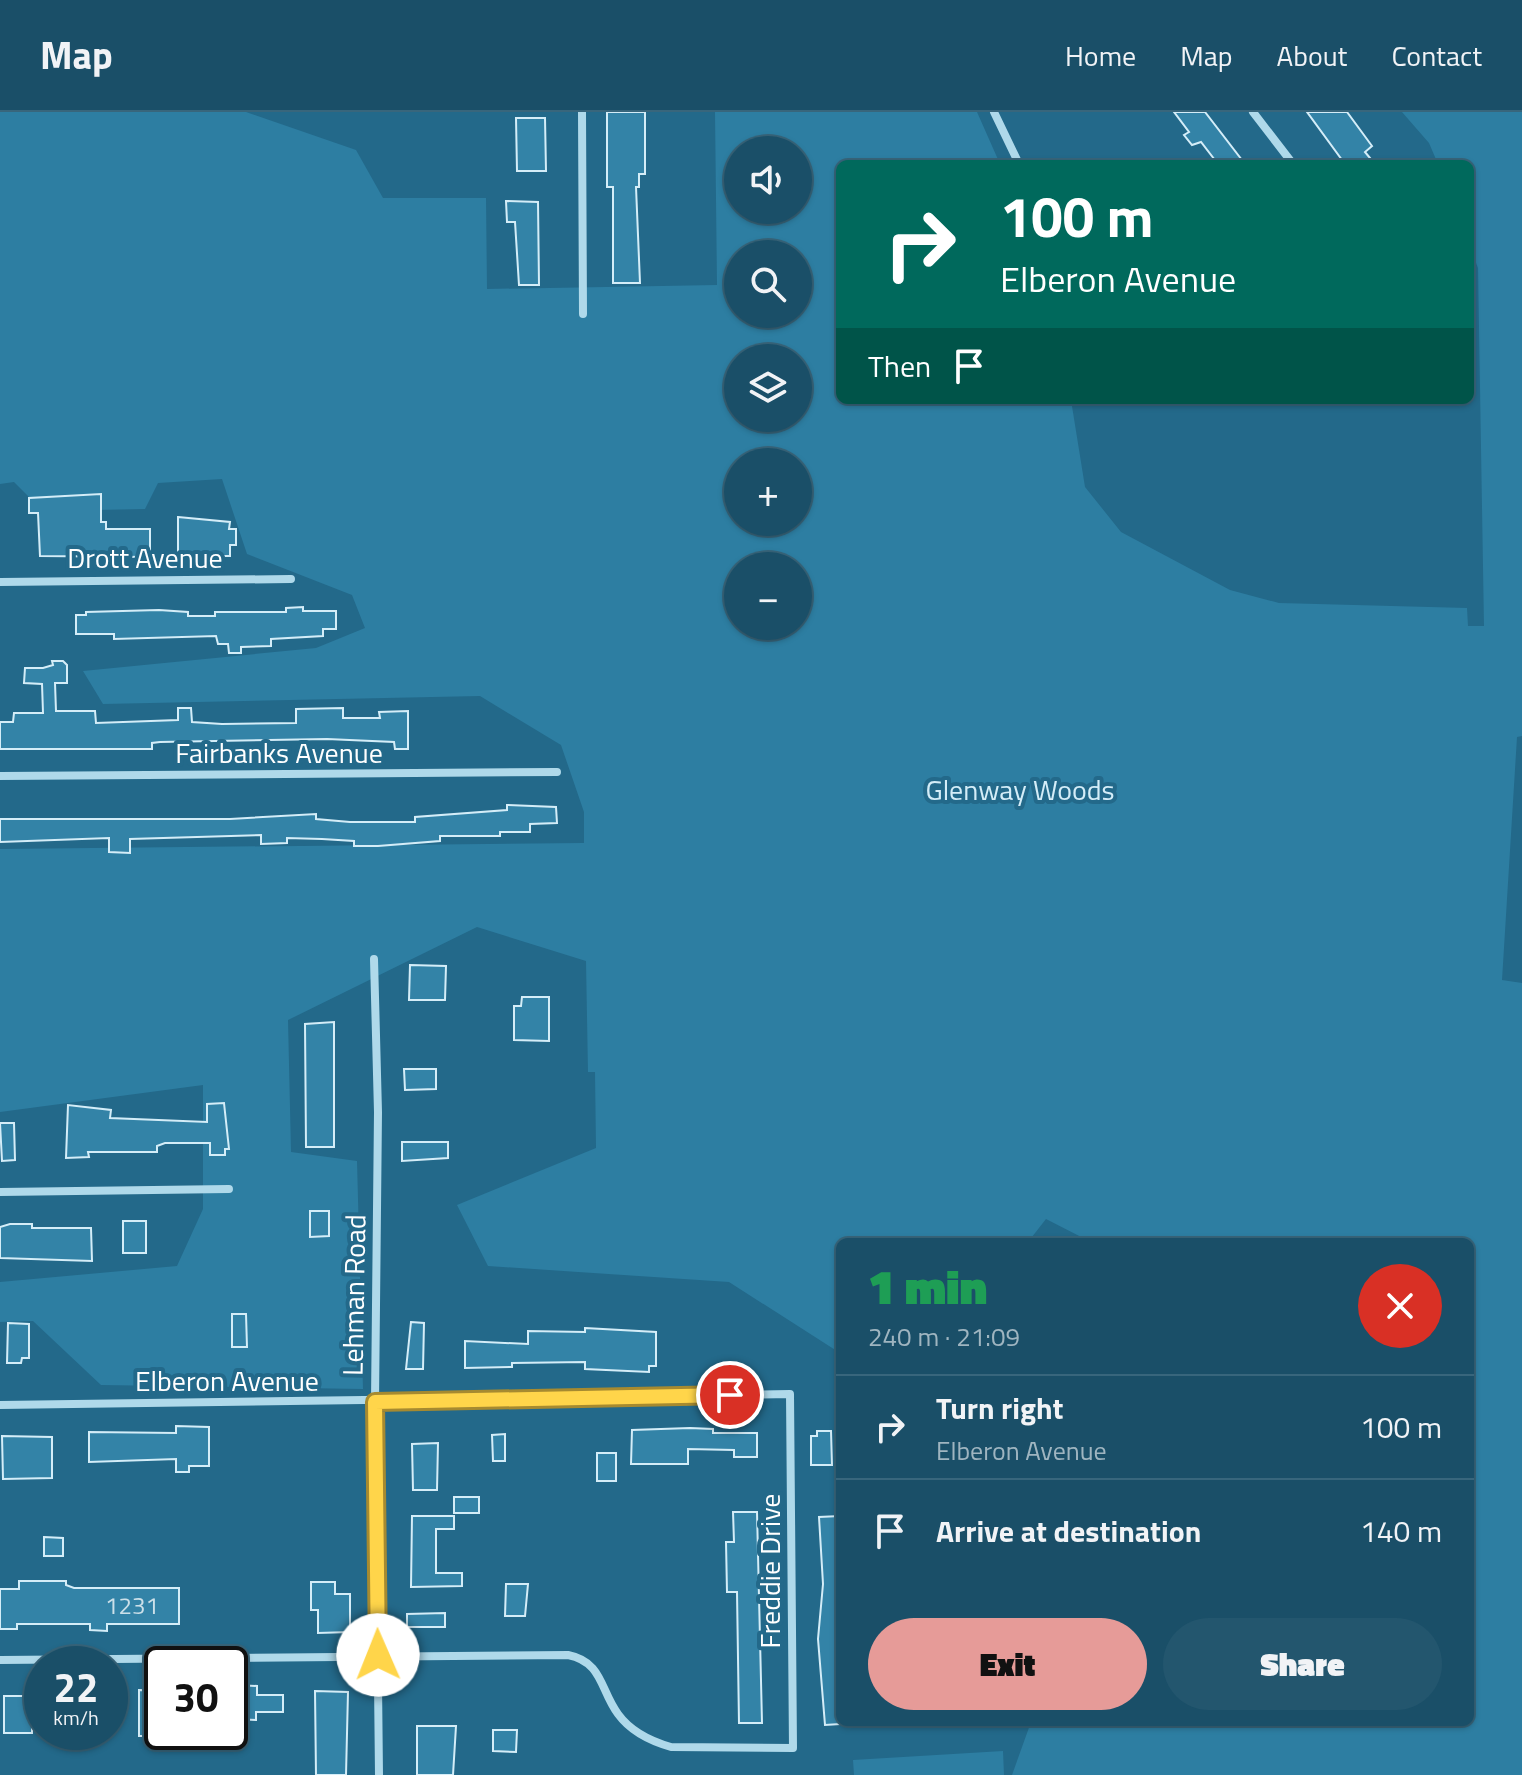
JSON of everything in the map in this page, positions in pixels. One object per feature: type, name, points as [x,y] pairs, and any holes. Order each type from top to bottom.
[{"type":"street","points":[[582,112],[583,314]]},
{"type":"street","points":[[994,112],[1017,160]]},
{"type":"street","points":[[1253,112],[1290,160]]},
{"type":"street","name":"Drott Avenue","points":[[0,582],[291,579]]},
{"type":"street","name":"Fairbanks Avenue","points":[[0,776],[557,772]]},
{"type":"street","name":"Lehman Road","points":[[374,959],[378,1112],[375,1402],[379,1775]]},
{"type":"street","points":[[0,1192],[229,1189]]},
{"type":"street","name":"Elberon Avenue","points":[[0,1405],[790,1394]]},
{"type":"street","name":"Freddie Drive","points":[[378,1655],[578,1657],[595,1668],[623,1720],[656,1743],[671,1747],[793,1748],[790,1394]]},
{"type":"street","points":[[0,1660],[378,1655]]},
{"type":"green space","name":"Glenway Woods","points":[[0,112],[246,112],[356,150],[383,198],[486,198],[487,289],[717,285],[715,112],[977,112],[998,160],[836,160],[836,404],[1072,404],[1085,487],[1121,532],[1230,590],[1279,603],[1467,608],[1468,626],[1484,626],[1474,160],[1436,160],[1429,143],[1402,112],[1522,112],[1522,736],[1517,737],[1502,980],[1522,983],[1522,1775],[1012,1775],[1030,1726],[1474,1726],[1474,1238],[1083,1238],[1046,1219],[1031,1238],[836,1238],[836,1350],[729,1282],[488,1266],[457,1205],[596,1148],[595,1072],[588,1072],[586,961],[477,927],[288,1020],[291,1152],[357,1161],[363,1389],[101,1385],[33,1321],[0,1322],[0,1282],[177,1266],[203,1209],[203,1085],[0,1112],[0,849],[584,843],[584,812],[561,745],[480,696],[103,704],[83,671],[316,648],[365,628],[352,595],[247,554],[222,479],[158,483],[145,509],[43,511],[14,482],[0,484]]},
{"type":"green space","points":[[1003,1751],[1004,1775],[854,1775],[853,1760]]},
{"type":"building","points":[[607,112],[645,112],[645,174],[639,174],[639,187],[636,187],[640,283],[613,283],[613,187],[607,187]]},
{"type":"building","points":[[1174,112],[1205,112],[1242,160],[1215,160],[1201,142],[1192,145],[1184,135],[1189,132]]},
{"type":"building","points":[[1307,112],[1347,112],[1372,146],[1365,152],[1370,158],[1368,160],[1342,160]]},
{"type":"building","points":[[516,118],[545,118],[546,171],[517,171]]},
{"type":"building","points":[[506,201],[538,202],[539,285],[519,285],[515,222],[507,222]]},
{"type":"building","points":[[101,494],[101,522],[106,522],[106,529],[150,529],[150,557],[40,556],[38,513],[29,513],[29,498]]},
{"type":"building","points":[[178,517],[230,522],[229,529],[236,529],[236,545],[230,545],[230,556],[178,556]]},
{"type":"building","points":[[303,607],[303,611],[336,611],[336,629],[323,629],[323,636],[271,639],[271,646],[241,647],[241,653],[229,653],[228,644],[218,644],[216,636],[114,639],[114,634],[76,634],[76,615],[86,615],[86,612],[159,610],[188,612],[188,616],[215,616],[215,612],[286,612],[286,608]]},
{"type":"building","points":[[52,661],[63,661],[67,665],[67,683],[55,683],[56,711],[95,711],[96,723],[178,720],[178,708],[191,708],[192,722],[222,724],[296,723],[296,709],[343,708],[343,718],[380,718],[379,712],[408,711],[408,749],[395,749],[394,742],[327,739],[160,742],[152,743],[152,749],[0,749],[0,722],[13,722],[14,713],[43,713],[42,684],[24,683],[25,668],[43,668],[53,665]]},
{"type":"building","points":[[507,805],[556,807],[557,823],[530,824],[530,832],[500,832],[500,836],[440,836],[440,841],[378,846],[354,846],[354,841],[287,838],[287,843],[261,844],[261,835],[130,839],[130,853],[109,852],[109,838],[0,842],[0,819],[230,819],[316,814],[316,819],[350,822],[415,822],[415,817],[507,810]]},
{"type":"building","points":[[410,965],[446,966],[445,1000],[409,1000]]},
{"type":"building","points":[[522,997],[549,997],[549,1041],[514,1040],[514,1006],[521,1006]]},
{"type":"building","points":[[334,1022],[334,1147],[306,1147],[305,1024]]},
{"type":"building","points":[[404,1069],[436,1069],[436,1089],[405,1090]]},
{"type":"building","points":[[224,1103],[229,1149],[225,1149],[225,1155],[210,1155],[210,1143],[165,1143],[157,1146],[157,1152],[88,1152],[89,1157],[66,1158],[68,1105],[111,1110],[110,1118],[207,1122],[207,1104]]},
{"type":"building","points":[[0,1123],[14,1123],[15,1160],[2,1161]]},
{"type":"building","points":[[402,1142],[448,1142],[448,1158],[402,1161]]},
{"type":"building","points":[[310,1211],[329,1211],[329,1236],[310,1237]]},
{"type":"building","points":[[123,1221],[146,1221],[146,1253],[123,1253]]},
{"type":"building","points":[[32,1224],[32,1228],[91,1228],[92,1261],[0,1258],[0,1227]]},
{"type":"building","points":[[232,1314],[246,1314],[247,1347],[232,1347]]},
{"type":"building","points":[[411,1322],[424,1323],[423,1369],[406,1369]]},
{"type":"building","points":[[8,1323],[29,1324],[29,1358],[22,1358],[21,1363],[7,1363]]},
{"type":"building","points":[[585,1328],[656,1332],[656,1366],[649,1366],[649,1372],[585,1369],[585,1362],[512,1363],[512,1367],[465,1368],[465,1341],[528,1344],[528,1331],[585,1332]]},
{"type":"building","points":[[176,1426],[209,1427],[209,1466],[189,1466],[189,1472],[176,1472],[176,1459],[89,1462],[89,1432],[176,1433]]},
{"type":"building","points":[[713,1429],[713,1433],[757,1433],[757,1457],[734,1457],[734,1450],[688,1449],[688,1464],[631,1464],[632,1430]]},
{"type":"building","points":[[817,1431],[831,1431],[832,1465],[811,1465],[811,1436],[817,1436]]},
{"type":"building","points":[[505,1434],[505,1461],[493,1461],[492,1435]]},
{"type":"building","points":[[2,1436],[52,1437],[52,1478],[3,1479]]},
{"type":"building","points":[[438,1443],[437,1490],[413,1490],[412,1444]]},
{"type":"building","points":[[597,1453],[616,1453],[616,1481],[597,1481]]},
{"type":"building","points":[[454,1497],[479,1497],[479,1513],[454,1513]]},
{"type":"building","points":[[733,1512],[757,1512],[762,1723],[739,1723],[737,1592],[727,1592],[726,1542],[734,1542]]},
{"type":"building","points":[[412,1516],[454,1516],[454,1529],[436,1529],[436,1573],[462,1573],[462,1586],[411,1587]]},
{"type":"building","points":[[836,1516],[836,1724],[825,1725],[818,1639],[823,1584],[819,1517]]},
{"type":"building","points":[[44,1537],[63,1538],[63,1556],[44,1556]]},
{"type":"building","points":[[19,1581],[66,1581],[66,1585],[74,1588],[179,1588],[179,1624],[107,1624],[107,1631],[90,1630],[90,1624],[17,1624],[17,1629],[0,1629],[0,1589],[19,1589]]},
{"type":"building","points":[[311,1582],[335,1582],[335,1594],[350,1594],[350,1632],[318,1633],[318,1610],[311,1610]]},
{"type":"building","points":[[506,1584],[528,1584],[525,1616],[505,1616]]},
{"type":"building","points":[[445,1613],[445,1627],[407,1627],[407,1614]]},
{"type":"building","points":[[248,1686],[257,1686],[257,1695],[283,1695],[283,1712],[256,1712],[256,1720],[248,1720]]},
{"type":"building","points":[[139,1690],[144,1690],[144,1736],[139,1736]]},
{"type":"building","points":[[315,1691],[348,1692],[346,1775],[316,1775]]},
{"type":"building","points":[[4,1696],[24,1696],[24,1733],[4,1733]]},
{"type":"building","points":[[417,1726],[456,1726],[453,1775],[417,1775]]},
{"type":"building","points":[[493,1730],[517,1730],[516,1752],[493,1751]]},
{"type":"route","points":[[378,1655],[375,1402],[730,1395]]}]
